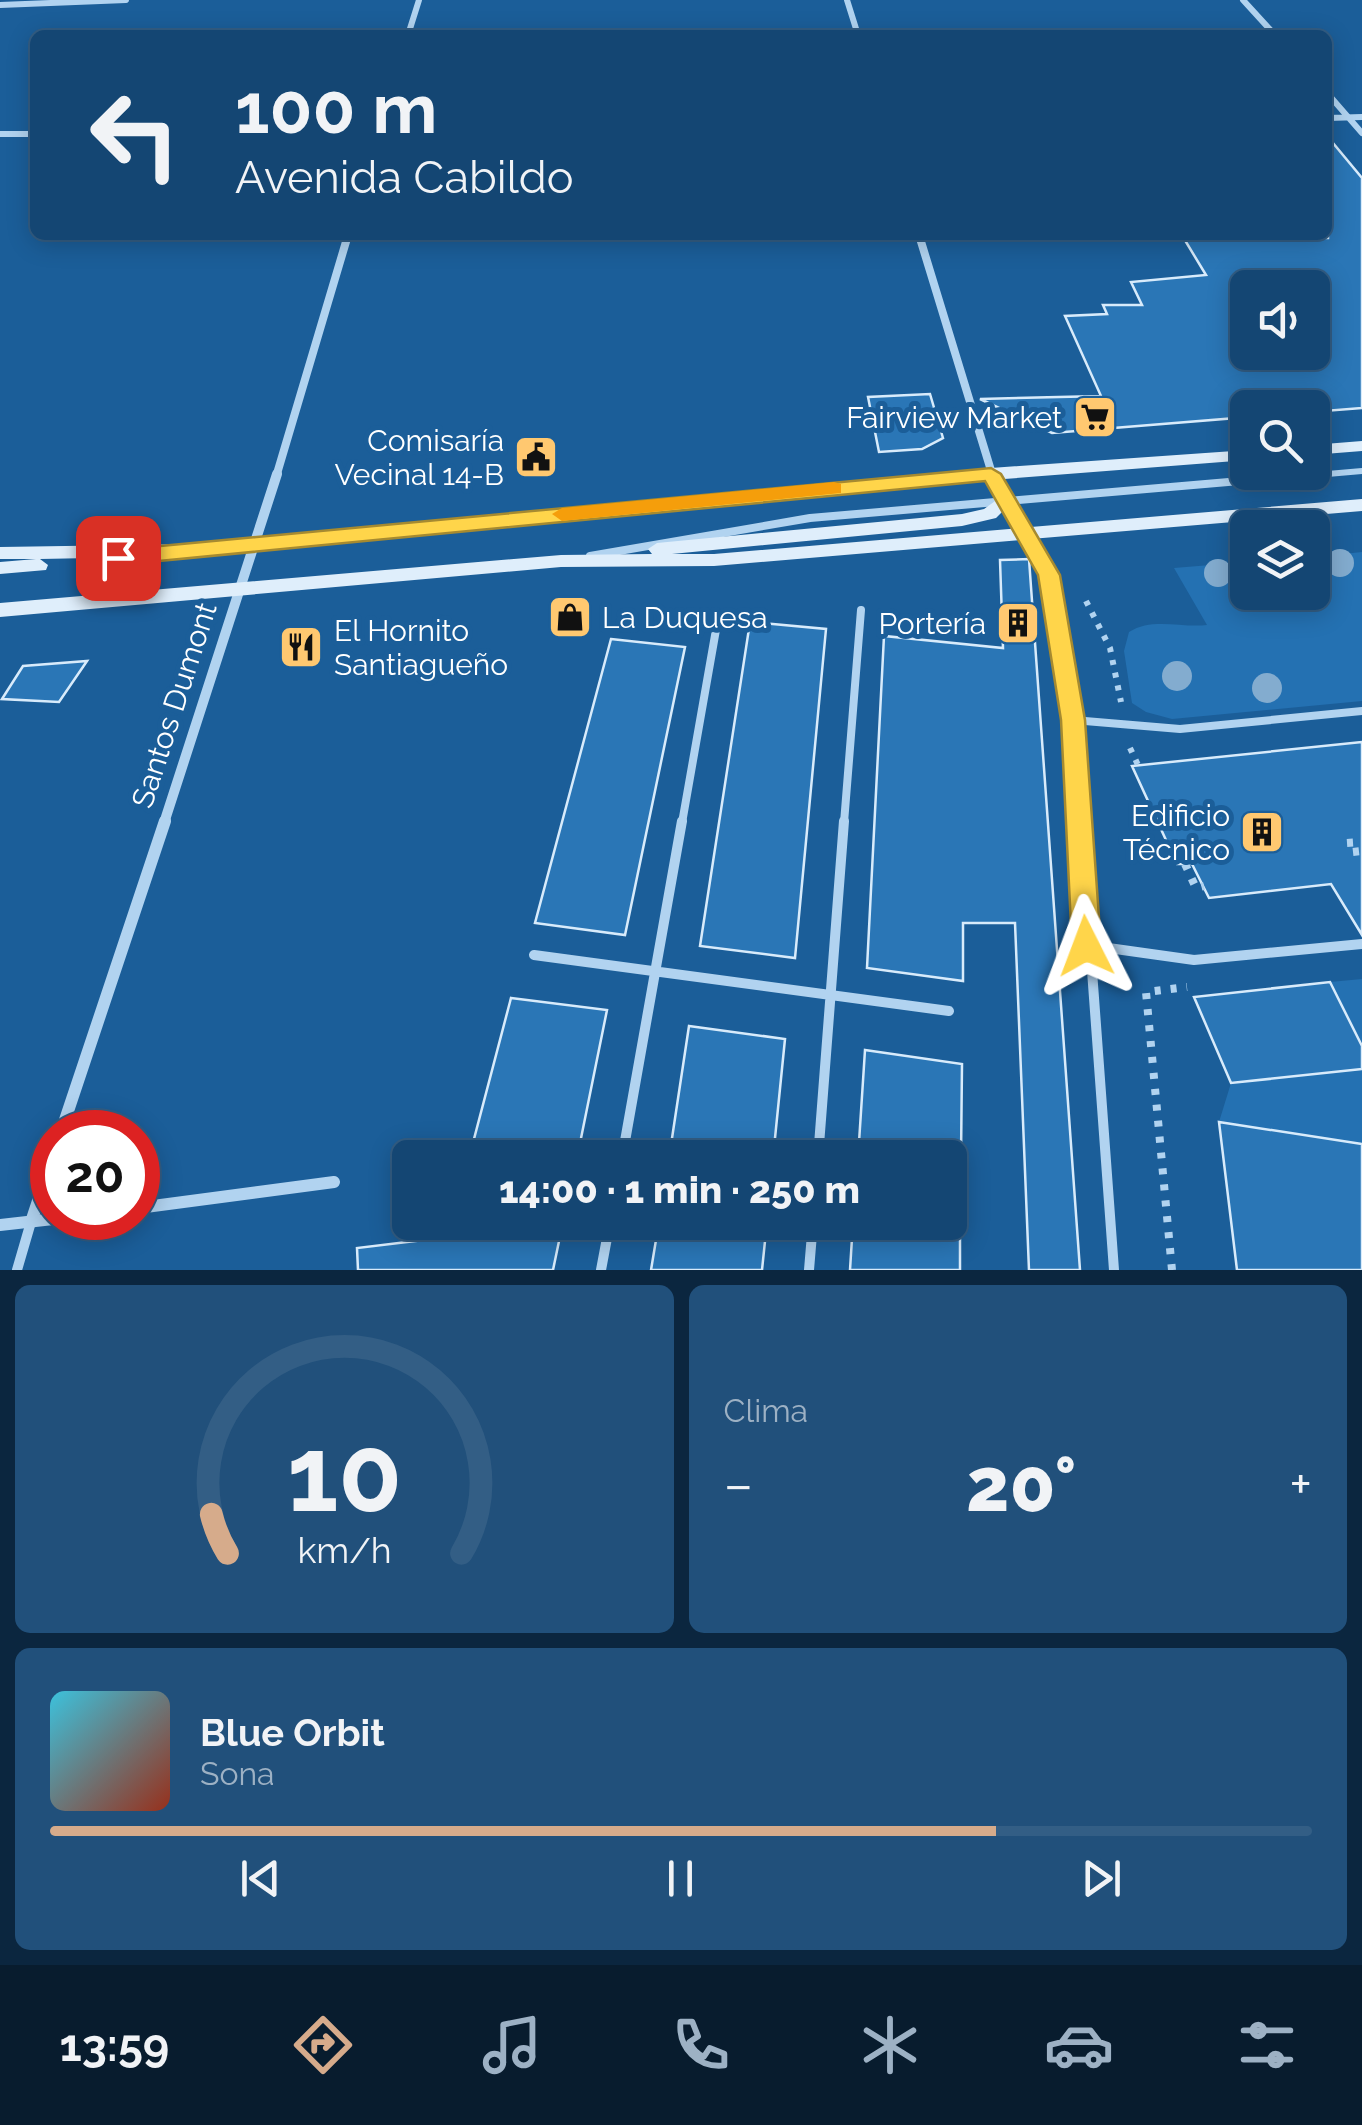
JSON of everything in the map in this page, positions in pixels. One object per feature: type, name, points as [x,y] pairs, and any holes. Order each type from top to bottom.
[{"type":"main road","points":[[1330,449],[1362,446]]},
{"type":"main road","points":[[0,568],[991,474],[1230,456]]},
{"type":"main road","points":[[0,610],[962,520],[990,514],[1005,500]]},
{"type":"main road","points":[[561,560],[714,560],[1362,505]]},
{"type":"main road","points":[[0,553],[196,550]]},
{"type":"main road","points":[[0,619],[171,596]]},
{"type":"street","points":[[0,5],[126,0]]},
{"type":"street","points":[[410,30],[419,0]]},
{"type":"street","points":[[846,0],[856,30]]},
{"type":"street","points":[[1243,0],[1270,30]]},
{"type":"street","points":[[1332,99],[1362,133]]},
{"type":"street","points":[[1332,118],[1362,117]]},
{"type":"street","points":[[0,134],[30,134]]},
{"type":"street","name":"Santos Dumont","points":[[68,1110],[242,590],[346,240]]},
{"type":"street","points":[[921,240],[991,474],[1005,500]]},
{"type":"street","points":[[160,1205],[334,1182]]},
{"type":"street","points":[[0,1225],[30,1222]]},
{"type":"lane","points":[[1114,1270],[1086,946],[1073,720],[1049,575],[1005,500],[1362,470]]},
{"type":"lane","points":[[819,1140],[862,610]]},
{"type":"lane","points":[[625,1140],[717,624]]},
{"type":"lane","points":[[1073,720],[1180,729],[1362,711]]},
{"type":"lane","points":[[1086,946],[1194,960],[1362,944]]},
{"type":"lane","points":[[534,955],[949,1011]]},
{"type":"lane","points":[[17,1270],[30,1225]]},
{"type":"lane","points":[[601,1270],[607,1240]]},
{"type":"lane","points":[[810,1270],[812,1240]]},
{"type":"path","points":[[1086,601],[1110,648],[1138,765]]},
{"type":"path","points":[[1354,849],[1362,842]]},
{"type":"path","points":[[1185,864],[1196,888],[1204,886]]},
{"type":"path","points":[[1172,1270],[1146,992],[1205,985]]},
{"type":"shaded area","points":[[1362,552],[1362,701],[1172,719],[1146,712],[1132,703],[1124,651],[1129,632],[1157,624],[1207,625],[1174,568],[1230,563],[1230,610],[1330,610],[1330,555]]},
{"type":"shaded area","points":[[1362,979],[1362,1046],[1330,982]]},
{"type":"shaded area","points":[[1362,1069],[1362,1144],[1219,1122],[1231,1083]]},
{"type":"building","points":[[1332,142],[1362,178],[1362,408],[1330,411],[1330,390],[1230,390],[1230,418],[1052,433],[980,399],[1101,396],[1065,316],[1107,314],[1103,305],[1142,305],[1131,282],[1206,275],[1185,240],[1332,240]]},
{"type":"building","points":[[930,394],[943,438],[922,449],[879,452],[868,397]]},
{"type":"building","points":[[1029,559],[1080,1270],[1029,1270],[1015,923],[963,923],[963,981],[867,968],[884,636],[1003,648],[1000,560]]},
{"type":"building","points":[[750,622],[826,629],[795,958],[700,946]]},
{"type":"building","points":[[611,639],[685,647],[625,935],[535,923]]},
{"type":"building","points":[[87,661],[59,702],[2,699],[23,666]]},
{"type":"building","name":"Edificio Técnico","points":[[1362,742],[1362,935],[1331,884],[1209,898],[1192,864],[1177,864],[1132,766]]},
{"type":"building","points":[[1330,982],[1362,1046],[1362,1069],[1231,1083],[1194,997]]},
{"type":"building","points":[[511,998],[607,1010],[581,1140],[474,1140]]},
{"type":"building","points":[[689,1026],[785,1039],[775,1140],[672,1140]]},
{"type":"building","points":[[865,1050],[962,1064],[961,1140],[859,1140]]},
{"type":"building","points":[[1219,1122],[1362,1144],[1362,1270],[1237,1270]]},
{"type":"building","points":[[423,1240],[559,1240],[553,1270],[358,1270],[357,1248]]},
{"type":"building","points":[[656,1240],[765,1240],[762,1270],[651,1270]]},
{"type":"building","points":[[852,1240],[960,1240],[960,1270],[850,1270]]},
{"type":"slow traffic","points":[[562,514],[834,489]]},
{"type":"place","name":"Fairview Market","points":[[1095,417]]},
{"type":"place","name":"Comisaría Vecinal 14-B","points":[[536,457]]},
{"type":"place","name":"La Duquesa","points":[[570,617]]},
{"type":"place","name":"Portería","points":[[1018,623]]},
{"type":"place","name":"El Hornito Santiagueño","points":[[301,647]]},
{"type":"place","name":"Edificio Técnico","points":[[1262,832]]},
{"type":"route","points":[[118,558],[991,474],[1049,575],[1073,720],[1086,946]]}]
